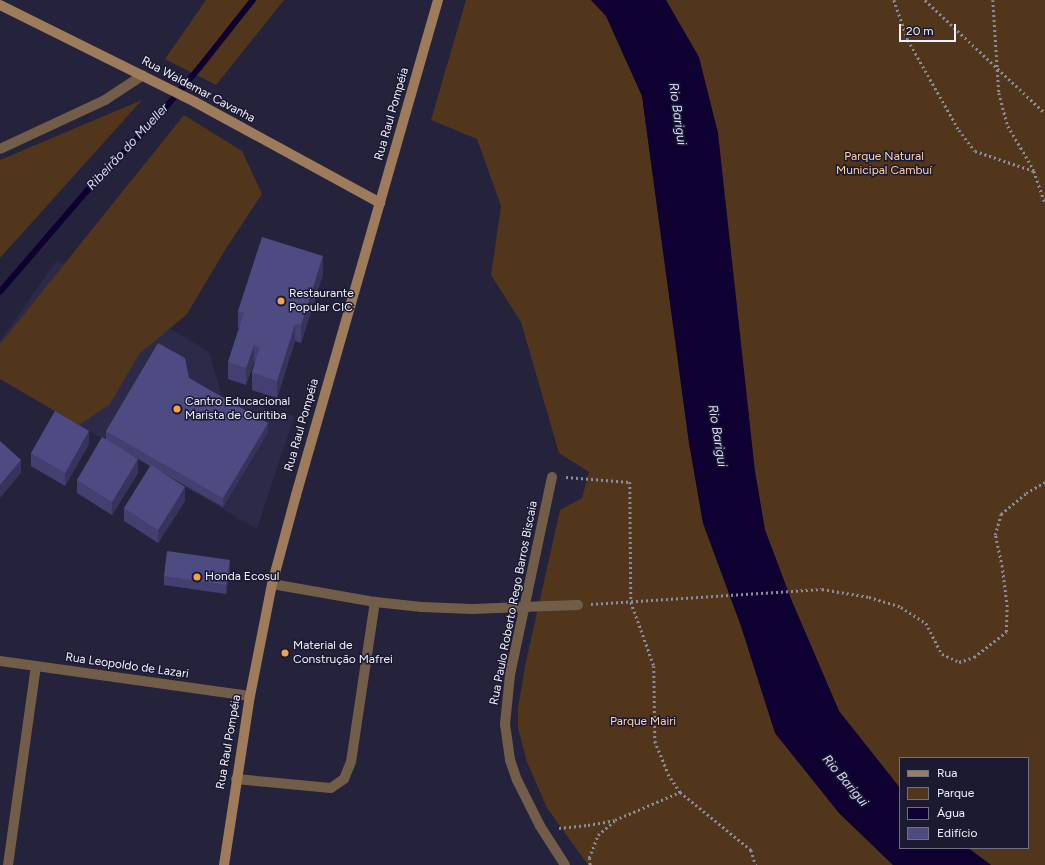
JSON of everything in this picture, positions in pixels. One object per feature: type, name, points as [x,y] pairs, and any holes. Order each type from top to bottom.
[{"type":"main road","name":"Rua Raul Pompéia","points":[[224,865],[236,779],[250,696],[272,584],[438,0]]},
{"type":"main road","name":"Rua Waldemar Cavanha","points":[[0,5],[161,84],[380,203]]},
{"type":"street","points":[[0,149],[105,100],[143,75]]},
{"type":"street","name":"Rua Paulo Roberto Rego Barros Biscaia","points":[[552,476],[510,675],[505,724],[510,760],[527,802],[540,826],[565,865]]},
{"type":"street","points":[[272,584],[375,602],[447,609],[524,608],[578,605]]},
{"type":"street","points":[[236,779],[331,788],[344,779],[351,762],[375,602]]},
{"type":"street","name":"Rua Leopoldo de Lazari","points":[[0,661],[250,696]]},
{"type":"street","points":[[8,865],[36,666]]},
{"type":"path","points":[[894,0],[908,40],[959,130],[975,150],[1034,171]]},
{"type":"path","points":[[925,0],[1045,113]]},
{"type":"path","points":[[992,0],[999,94],[1008,126],[1034,171],[1045,203]]},
{"type":"path","points":[[552,476],[630,482],[631,602],[654,666],[655,741],[668,774],[680,792],[751,850],[756,865]]},
{"type":"path","points":[[578,605],[796,589],[822,589],[869,597],[901,607],[926,623],[942,654],[959,662],[974,657],[1006,632],[1006,594],[995,535],[1001,514],[1026,493],[1045,482]]},
{"type":"path","points":[[540,826],[567,828],[615,820],[680,792]]},
{"type":"path","points":[[590,865],[589,858],[598,835],[615,820]]},
{"type":"shaded area","points":[[57,260],[209,352],[222,396],[294,416],[257,529],[0,379],[0,341]]},
{"type":"green space","points":[[206,0],[284,0],[216,85],[165,59]]},
{"type":"green space","name":"Parque Mairi","points":[[466,0],[591,0],[606,16],[642,96],[689,443],[703,523],[741,626],[775,733],[839,813],[893,865],[588,865],[547,808],[527,762],[518,728],[518,708],[525,666],[560,510],[582,498],[589,472],[559,453],[521,322],[491,275],[501,206],[477,139],[431,120]]},
{"type":"green space","name":"Parque Natural Municipal Cambuí","points":[[666,0],[1045,0],[1045,865],[991,865],[969,849],[1029,849],[1029,757],[899,757],[899,787],[839,711],[791,599],[765,530]]},
{"type":"green space","points":[[142,100],[0,258],[0,160]]},
{"type":"green space","points":[[184,115],[242,151],[262,194],[225,250],[187,314],[139,354],[110,404],[79,425],[0,379],[0,344]]},
{"type":"water","name":"Rio Barigui","points":[[591,0],[666,0],[699,57],[718,133],[755,471],[765,530],[791,599],[839,711],[899,787],[899,849],[969,849],[991,865],[893,865],[839,813],[775,733],[741,626],[703,523],[689,443],[642,96],[606,16]]},
{"type":"building","name":"Restaurante Popular CIC","points":[[262,237],[323,256],[301,325],[295,324],[277,381],[252,372],[260,347],[254,345],[246,368],[228,362],[244,313],[238,311]]},
{"type":"building","name":"Cantro Educacional Marista de Curitiba","points":[[158,343],[185,358],[189,378],[268,423],[223,498],[106,431]]},
{"type":"building","points":[[55,411],[89,431],[65,473],[31,453]]},
{"type":"building","points":[[102,437],[138,459],[112,502],[77,480]]},
{"type":"building","points":[[0,441],[21,460],[0,485]]},
{"type":"building","points":[[151,465],[185,487],[158,530],[124,508]]},
{"type":"building","name":"Honda Ecosul","points":[[167,551],[230,560],[226,585],[164,576]]},
{"type":"waterway","name":"Ribeirão do Mueller","points":[[0,292],[87,191],[161,113],[200,67],[253,0]]},
{"type":"place","name":"Restaurante Popular CIC","points":[[281,301]]},
{"type":"place","name":"Cantro Educacional Marista de Curitiba","points":[[177,409]]},
{"type":"place","name":"Honda Ecosul","points":[[197,577]]},
{"type":"place","name":"Material de Construção Mafrei","points":[[285,653]]}]
